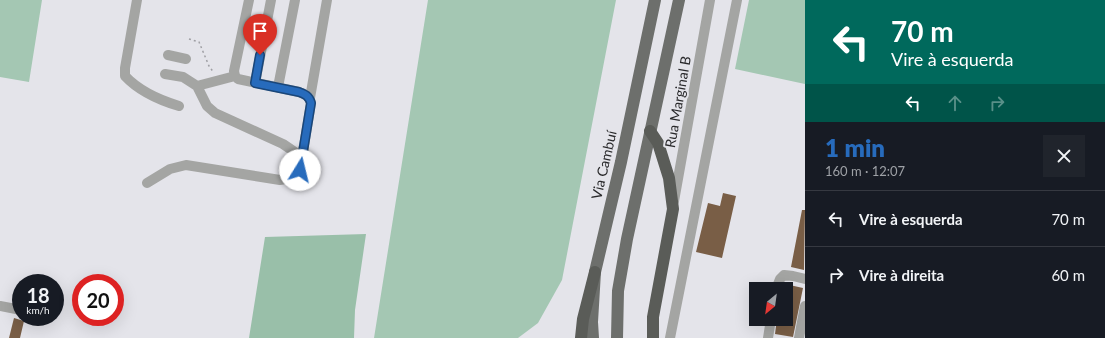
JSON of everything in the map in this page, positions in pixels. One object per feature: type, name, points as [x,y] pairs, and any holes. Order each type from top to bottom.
[{"type":"highway","points":[[650,131],[658,143],[669,178],[673,209],[652,317],[653,338]]},
{"type":"highway","points":[[582,338],[583,319],[595,272]]},
{"type":"main road","name":"Via Cambuí","points":[[593,338],[592,322],[595,272],[621,162],[655,0]]},
{"type":"main road","points":[[617,338],[619,284],[627,239],[679,0]]},
{"type":"street","points":[[137,0],[125,68],[125,76],[131,82],[160,100],[178,106]]},
{"type":"street","points":[[249,0],[234,72],[235,76],[238,79],[304,93],[310,98]]},
{"type":"street","points":[[255,83],[271,0]]},
{"type":"street","points":[[278,87],[295,0]]},
{"type":"street","points":[[147,183],[170,169],[186,166],[280,180],[288,180],[300,170],[311,103],[310,98],[327,0]]},
{"type":"street","name":"Rua Marginal B","points":[[673,209],[710,0]]},
{"type":"street","points":[[670,338],[737,0]]},
{"type":"street","points":[[168,55],[186,59]]},
{"type":"street","points":[[165,74],[183,77],[198,86],[207,106],[215,113],[283,144],[302,157]]},
{"type":"street","points":[[198,86],[235,76]]},
{"type":"street","points":[[779,282],[784,275],[805,279]]},
{"type":"street","points":[[0,306],[12,308]]},
{"type":"street","points":[[799,338],[805,311]]},
{"type":"street","points":[[768,338],[770,326]]},
{"type":"path","points":[[189,39],[200,42],[209,66],[218,80]]},
{"type":"green space","points":[[0,0],[42,0],[29,82],[0,77]]},
{"type":"green space","points":[[428,0],[616,0],[562,280],[538,323],[518,338],[374,338]]},
{"type":"green space","points":[[749,0],[805,0],[805,84],[735,69]]},
{"type":"green space","points":[[366,234],[355,310],[354,338],[249,338],[265,237]]},
{"type":"building","points":[[723,193],[736,196],[722,258],[696,252],[708,203],[720,206]]},
{"type":"building","points":[[802,210],[805,210],[804,270],[791,267]]},
{"type":"building","points":[[793,286],[803,288],[793,337],[775,334],[776,326],[793,326]]},
{"type":"building","points":[[12,326],[23,326],[20,338],[9,338]]},
{"type":"route","points":[[260,55],[255,83],[304,93],[310,98],[311,103],[300,170]]}]
